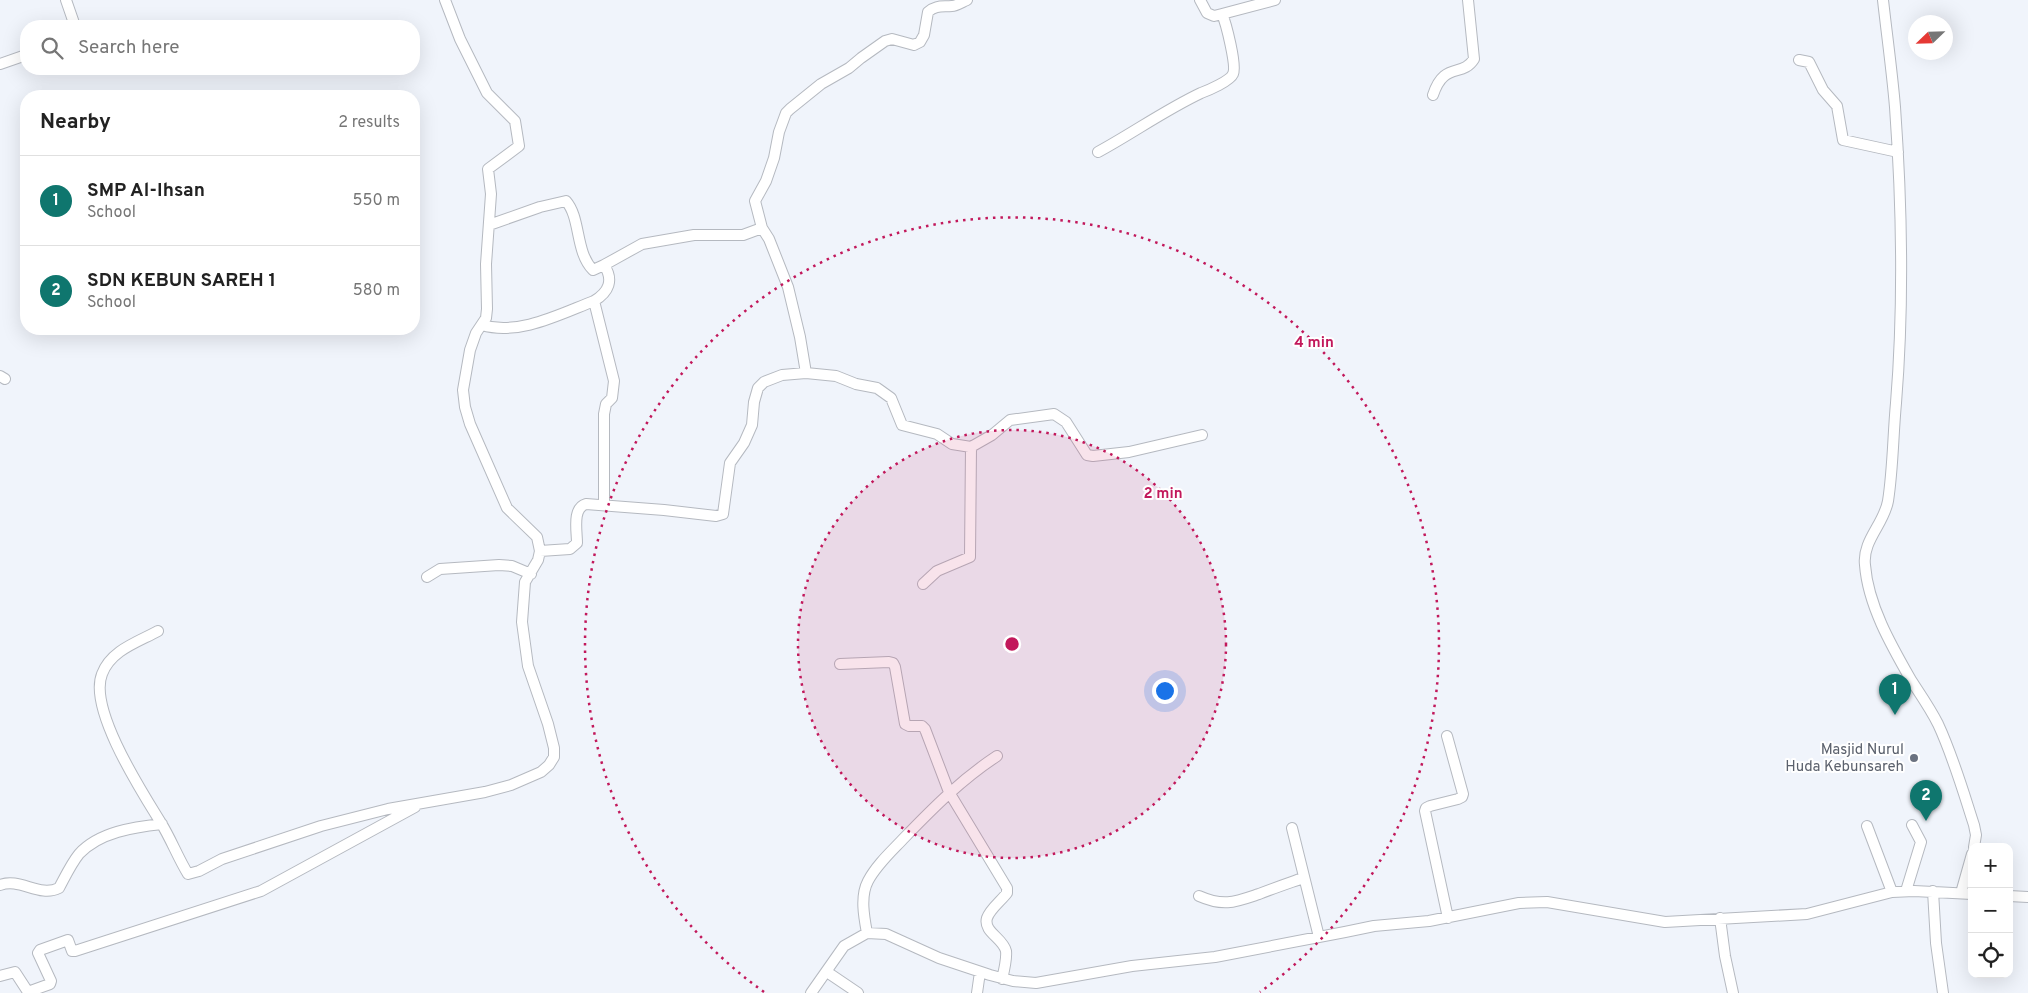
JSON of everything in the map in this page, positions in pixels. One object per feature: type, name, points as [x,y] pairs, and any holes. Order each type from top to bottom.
[{"type":"street","points":[[66,0],[73,20]]},
{"type":"street","points":[[158,631],[116,653],[110,659],[102,673],[98,687],[100,704],[127,766],[162,824],[187,872],[190,874],[222,859],[305,830],[369,813],[485,792],[511,785],[541,772],[554,757],[554,748],[548,724],[528,666],[522,622],[525,582],[538,560],[540,551],[537,537],[507,508],[470,424],[464,407],[463,390],[470,350],[487,310],[486,264],[491,194],[488,170],[517,149],[519,142],[513,118],[487,93],[460,40],[445,0]]},
{"type":"street","points":[[806,373],[800,337],[788,287],[770,239],[762,228],[755,201],[766,181],[786,113],[821,84],[849,68],[885,41],[892,39],[917,44],[924,35],[928,12],[941,6],[953,6],[967,0]]},
{"type":"street","points":[[1200,0],[1207,13],[1214,16],[1242,7],[1275,0]]},
{"type":"street","points":[[1433,95],[1440,78],[1445,74],[1469,65],[1474,59],[1468,0]]},
{"type":"street","points":[[1883,0],[1898,152],[1901,264],[1898,377],[1888,503],[1879,525],[1867,546],[1864,564],[1871,597],[1882,623],[1912,680],[1939,725],[1974,825],[1976,835],[1975,843]]},
{"type":"street","points":[[1098,152],[1133,134],[1159,115],[1232,76],[1235,71],[1222,14]]},
{"type":"street","points":[[0,64],[20,57]]},
{"type":"street","points":[[1799,60],[1809,62],[1823,90],[1837,106],[1843,140],[1898,152]]},
{"type":"street","points":[[489,224],[540,207],[566,201],[573,216],[586,262],[593,270],[642,244],[694,235],[736,236],[762,228]]},
{"type":"street","points":[[482,325],[493,328],[505,328],[532,324],[594,301],[601,297],[610,286],[610,279],[604,265]]},
{"type":"street","points":[[594,301],[614,381],[612,398],[606,404],[604,414],[604,504]]},
{"type":"street","points":[[540,551],[570,549],[574,547],[577,543],[579,507],[590,503],[716,516],[723,514],[730,464],[744,443],[752,425],[754,402],[758,388],[764,382],[782,375],[806,373],[836,376],[856,384],[877,388],[891,398],[902,424],[937,434],[952,444],[971,447],[981,442],[1010,420],[1054,414],[1066,422],[1087,455],[1093,456],[1129,452],[1202,436]]},
{"type":"street","points":[[923,584],[937,571],[970,557],[971,447]]},
{"type":"street","points":[[427,577],[440,569],[499,566],[512,566],[531,574]]},
{"type":"street","points":[[840,664],[893,663],[905,724],[909,726],[922,726],[925,729],[949,792],[1007,888],[1007,893],[988,915],[986,922],[991,933],[1000,939],[1006,953],[1002,979]]},
{"type":"street","points":[[1447,736],[1463,794],[1458,799],[1430,806],[1425,811],[1448,918]]},
{"type":"street","points":[[867,933],[863,901],[868,882],[883,860],[949,792],[973,771],[996,756]]},
{"type":"street","points":[[0,976],[14,972],[28,992],[50,984],[51,981],[38,953],[40,950],[68,940],[72,951],[75,951],[261,890],[425,802]]},
{"type":"street","points":[[0,885],[10,882],[28,888],[54,890],[59,888],[79,854],[90,844],[104,837],[124,831],[162,824]]},
{"type":"street","points":[[1906,891],[1921,842],[1912,825]]},
{"type":"street","points":[[1867,826],[1892,892]]},
{"type":"street","points":[[1292,828],[1319,937]]},
{"type":"street","points":[[1961,893],[1968,868]]},
{"type":"street","points":[[1199,896],[1212,902],[1239,902],[1303,878]]},
{"type":"street","points":[[1933,891],[1936,943],[1943,993]]},
{"type":"street","points":[[811,993],[844,946],[867,933],[886,934],[925,953],[1002,979],[1036,983],[1132,966],[1215,957],[1374,926],[1412,924],[1519,903],[1547,902],[1658,921],[1807,914],[1892,892],[1933,891],[1968,894]]},
{"type":"street","points":[[2013,896],[2028,896]]},
{"type":"street","points":[[1720,918],[1725,956],[1733,993]]},
{"type":"street","points":[[827,972],[858,993]]},
{"type":"street","points":[[978,993],[980,972]]},
{"type":"place","name":"SMP Al-Ihsan","points":[[1895,715]]},
{"type":"place","name":"Masjid Nurul Huda Kebunsareh","points":[[1914,758]]},
{"type":"place","name":"SDN KEBUN SAREH 1","points":[[1926,821]]}]
